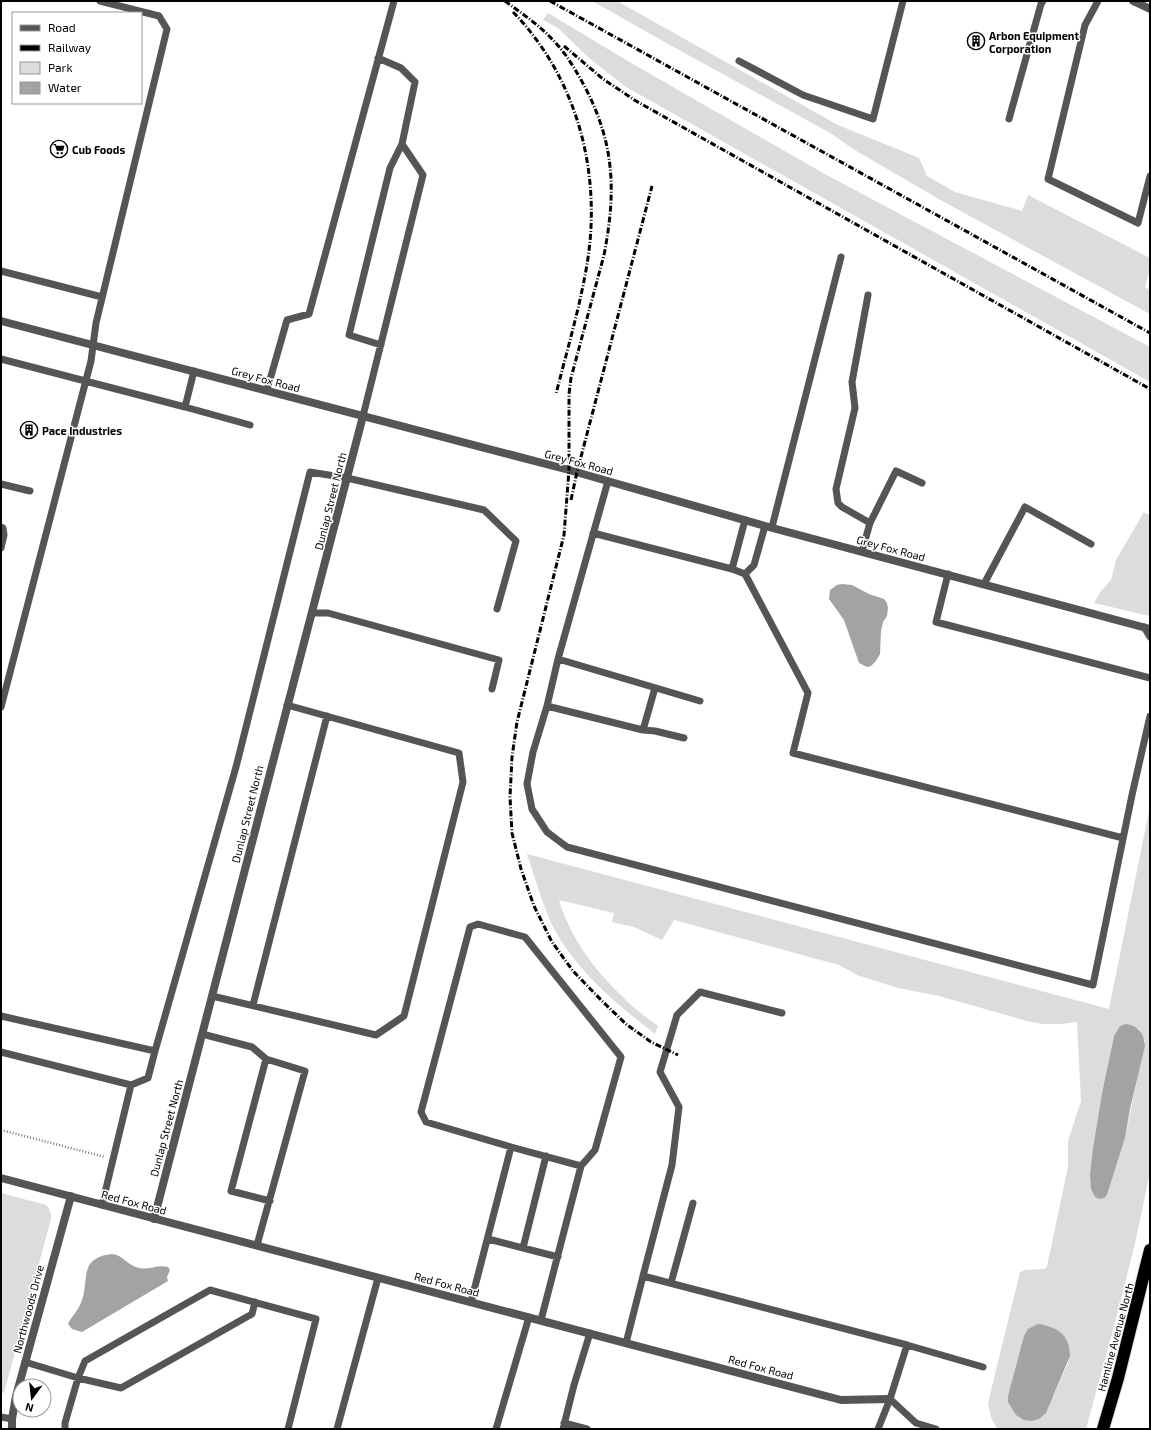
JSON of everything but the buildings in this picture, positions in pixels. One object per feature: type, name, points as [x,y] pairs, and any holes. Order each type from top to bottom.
[{"type":"highway","name":"Hamline Avenue North","points":[[1103,1429],[1120,1371],[1150,1250]]},
{"type":"street","points":[[1133,1],[1150,9]]},
{"type":"street","name":"Grey Fox Road","points":[[1,320],[608,481],[745,520],[1147,628]]},
{"type":"street","name":"Dunlap Street North","points":[[154,1219],[363,416]]},
{"type":"street","name":"Red Fox Road","points":[[1,1178],[841,1400],[890,1399]]},
{"type":"street","name":"Northwoods Drive","points":[[12,1429],[12,1419],[16,1396],[71,1196]]},
{"type":"lane","points":[[1,707],[91,361],[96,323],[167,29],[159,16],[118,3],[100,1]]},
{"type":"lane","points":[[267,390],[286,320],[309,314],[394,1]]},
{"type":"lane","points":[[739,61],[803,95],[873,119],[903,1]]},
{"type":"lane","points":[[1009,119],[1043,1]]},
{"type":"lane","points":[[1098,1],[1085,25],[1048,179],[1138,223],[1150,176]]},
{"type":"lane","points":[[378,58],[401,68],[415,82],[402,144],[390,168],[349,335],[381,345]]},
{"type":"lane","points":[[363,416],[423,175],[402,144]]},
{"type":"lane","points":[[745,574],[754,565],[769,526],[841,257]]},
{"type":"lane","points":[[1,272],[102,297]]},
{"type":"lane","points":[[868,295],[852,382],[855,408],[836,489],[838,503],[842,507],[870,522]]},
{"type":"lane","points":[[1,359],[250,425]]},
{"type":"lane","points":[[185,407],[194,372]]},
{"type":"lane","points":[[862,551],[870,522],[896,471],[922,482]]},
{"type":"lane","points":[[1,1052],[131,1085],[148,1078],[236,767],[310,472],[347,478],[484,510],[516,541],[497,609]]},
{"type":"lane","points":[[608,481],[558,659],[527,784],[532,809],[547,832],[567,847],[1093,985],[1150,716]]},
{"type":"lane","points":[[1,484],[30,492]]},
{"type":"lane","points":[[984,584],[1025,507],[1091,544]]},
{"type":"lane","points":[[732,568],[745,520]]},
{"type":"lane","points":[[1,527],[3,528],[4,535],[1,548]]},
{"type":"lane","points":[[593,533],[732,568],[745,574],[808,693],[793,753],[1123,838]]},
{"type":"lane","points":[[948,574],[936,622],[1150,678]]},
{"type":"lane","points":[[312,613],[328,613],[499,660],[492,689]]},
{"type":"lane","points":[[1147,628],[1150,637]]},
{"type":"lane","points":[[558,659],[700,701]]},
{"type":"lane","points":[[643,730],[655,688]]},
{"type":"lane","points":[[212,996],[376,1035],[404,1016],[464,782],[459,753],[287,705]]},
{"type":"lane","points":[[547,706],[643,730],[655,731],[684,738]]},
{"type":"lane","points":[[253,1005],[327,716]]},
{"type":"lane","points":[[541,1320],[581,1166],[595,1150],[621,1057],[525,937],[478,924],[470,927],[421,1112],[426,1122],[581,1166]]},
{"type":"lane","points":[[626,1343],[672,1165],[679,1107],[660,1072],[677,1015],[700,992],[782,1013]]},
{"type":"lane","points":[[1,1016],[155,1051]]},
{"type":"lane","points":[[202,1034],[252,1047],[266,1059],[305,1071],[257,1245]]},
{"type":"lane","points":[[266,1059],[231,1191],[270,1201]]},
{"type":"lane","points":[[102,1205],[131,1085]]},
{"type":"lane","points":[[471,1302],[511,1147]]},
{"type":"lane","points":[[523,1248],[546,1156]]},
{"type":"lane","points":[[671,1283],[693,1203]]},
{"type":"lane","points":[[488,1239],[558,1257]]},
{"type":"lane","points":[[643,1276],[907,1345],[983,1367]]},
{"type":"lane","points":[[336,1429],[378,1278]]},
{"type":"lane","points":[[65,1429],[78,1378],[85,1361],[210,1290],[316,1319],[288,1429]]},
{"type":"lane","points":[[26,1362],[78,1378],[121,1388],[252,1314],[255,1302]]},
{"type":"lane","points":[[496,1429],[529,1317]]},
{"type":"lane","points":[[588,1429],[564,1426],[590,1333]]},
{"type":"lane","points":[[878,1429],[890,1399],[907,1345]]},
{"type":"lane","points":[[890,1399],[916,1423],[936,1429]]},
{"type":"lane","points":[[1,1417],[12,1419]]},
{"type":"path","points":[[1,1130],[113,1160]]},
{"type":"green space","points":[[592,1],[617,1],[838,125],[919,158],[927,176],[955,192],[1022,211],[1028,195],[1150,258],[1150,268],[1145,287],[1150,290],[1150,314],[944,202],[853,149],[832,134]]},
{"type":"green space","points":[[548,13],[626,60],[823,173],[1150,347],[1150,382],[626,87],[590,59],[558,28],[543,20]]},
{"type":"green space","points":[[1144,512],[1150,516],[1150,616],[1094,603],[1101,591],[1111,580],[1116,560]]},
{"type":"green space","points":[[1150,806],[1150,1172],[1136,1239],[1086,1429],[997,1429],[991,1417],[988,1403],[1020,1272],[1025,1270],[1045,1269],[1047,1266],[1068,1167],[1068,1141],[1081,1101],[1077,1022],[1042,1024],[1027,1021],[939,996],[898,988],[857,975],[839,965],[674,920],[662,940],[634,927],[612,922],[614,913],[559,900],[570,927],[593,965],[635,1009],[658,1026],[655,1034],[604,992],[571,955],[556,933],[551,922],[527,854],[1109,1009]],"holes":[[[1139,1028],[1145,1041],[1125,1138],[1107,1195],[1100,1199],[1090,1174],[1102,1093],[1114,1036]],[[1070,1348],[1068,1363],[1053,1397],[1016,1415],[1009,1402]]]},
{"type":"green space","points":[[1,1193],[46,1205],[51,1215],[4,1393],[1,1392]]},
{"type":"water","points":[[837,585],[852,585],[869,594],[884,599],[887,603],[887,616],[883,622],[881,631],[880,654],[871,666],[867,667],[859,663],[844,620],[829,599],[830,590]]},
{"type":"water","points":[[1126,1024],[1134,1026],[1140,1031],[1145,1046],[1130,1109],[1125,1138],[1107,1195],[1100,1199],[1095,1197],[1091,1189],[1090,1174],[1093,1149],[1102,1093],[1114,1036],[1120,1026]]},
{"type":"water","points":[[112,1254],[119,1256],[135,1267],[139,1268],[161,1266],[168,1267],[170,1270],[167,1277],[168,1281],[82,1332],[72,1329],[68,1324],[79,1308],[83,1297],[89,1266],[93,1261],[101,1256]]},
{"type":"water","points":[[1038,1324],[1051,1327],[1065,1337],[1068,1342],[1070,1356],[1046,1413],[1039,1419],[1031,1421],[1024,1420],[1016,1415],[1008,1402],[1008,1396],[1024,1336],[1028,1329]]},
{"type":"railway","points":[[505,1],[535,24],[557,44],[567,56],[579,76],[596,110],[603,130],[608,150],[611,190],[608,232],[604,255],[571,378],[569,394],[569,470],[564,535],[517,722],[512,757],[510,797],[512,833],[521,869],[534,906],[552,942],[573,971],[626,1024],[651,1042],[678,1055]]},
{"type":"railway","points":[[550,1],[1150,333]]},
{"type":"railway","points":[[513,12],[535,38],[553,65],[568,95],[579,126],[587,158],[591,191],[591,225],[588,258],[578,310],[556,394]]},
{"type":"railway","points":[[564,46],[603,79],[636,101],[1150,389]]},
{"type":"railway","points":[[571,500],[652,186]]},
{"type":"place","name":"Arbon Equipment Corporation","points":[[976,41]]},
{"type":"place","name":"Cub Foods","points":[[59,149]]},
{"type":"place","name":"Pace Industries","points":[[29,430]]}]
